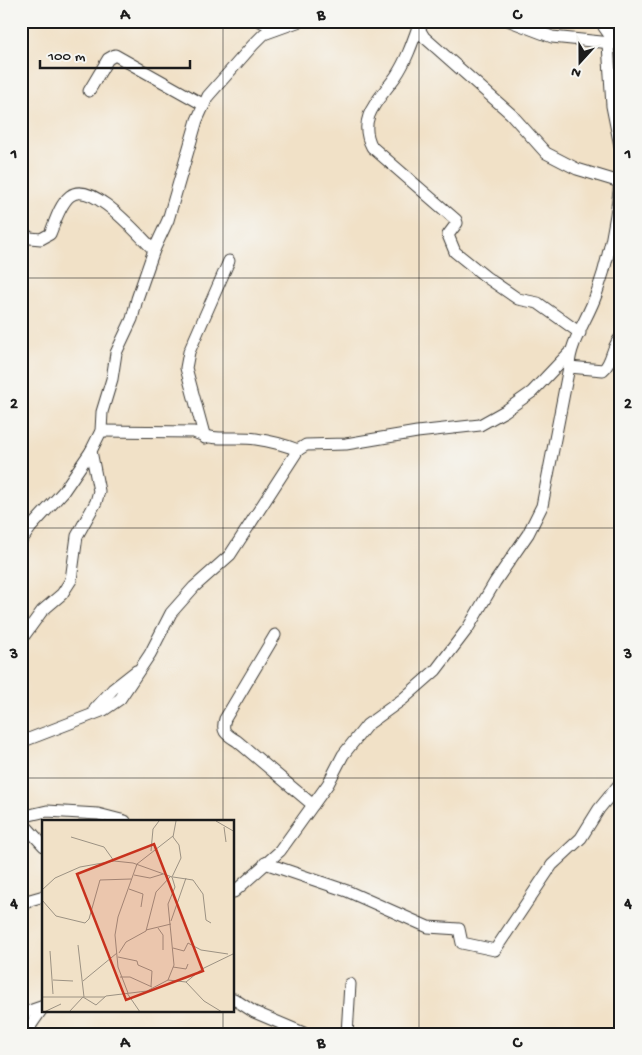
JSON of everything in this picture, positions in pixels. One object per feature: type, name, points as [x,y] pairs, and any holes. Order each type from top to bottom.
[{"type":"street","points":[[260,21],[276,29]]},
{"type":"street","points":[[21,541],[31,527],[63,492],[92,450],[101,431],[102,412],[112,379],[116,353],[132,319],[154,250],[168,220],[197,120],[208,96],[264,34],[300,21]]},
{"type":"street","points":[[510,21],[552,36],[612,44]]},
{"type":"street","points":[[418,24],[432,45],[511,114],[546,153],[577,169],[620,182]]},
{"type":"street","points":[[418,24],[404,64],[369,112],[367,138],[372,147],[456,220],[457,223],[448,235],[455,252],[518,299],[538,303],[580,333]]},
{"type":"street","points":[[604,24],[612,44],[612,106],[621,150]]},
{"type":"street","points":[[89,91],[108,59],[115,55],[204,105]]},
{"type":"street","points":[[21,742],[104,710],[120,699],[141,668],[172,613],[194,587],[230,555],[298,450],[306,445],[346,444],[480,424],[505,411],[532,392],[569,353],[580,333],[606,263],[620,182],[621,163]]},
{"type":"street","points":[[21,231],[30,238],[46,237],[50,234],[69,197],[75,193],[85,193],[106,204],[154,250]]},
{"type":"street","points":[[206,438],[186,368],[189,352],[229,261]]},
{"type":"street","points":[[569,367],[603,370],[608,366],[614,344],[621,337]]},
{"type":"street","points":[[235,891],[280,850],[328,784],[343,755],[367,725],[403,699],[436,670],[468,628],[494,582],[528,534],[542,506],[550,474],[569,367],[569,353]]},
{"type":"street","points":[[101,431],[194,432],[206,438],[255,439],[285,445],[298,450]]},
{"type":"street","points":[[21,640],[42,611],[62,594],[71,580],[77,536],[96,502],[98,491],[92,450]]},
{"type":"street","points":[[275,635],[224,719],[222,728],[224,733],[237,741],[313,806]]},
{"type":"street","points":[[265,863],[347,891],[428,927],[459,929],[462,943],[495,950],[552,865],[581,838],[599,809],[621,782]]},
{"type":"street","points":[[21,817],[47,811],[98,814],[121,820]]},
{"type":"street","points":[[21,822],[42,844]]},
{"type":"street","points":[[21,907],[30,900],[42,897]]},
{"type":"street","points":[[347,1034],[350,984]]},
{"type":"street","points":[[235,1000],[254,1012],[306,1034]]},
{"type":"street","points":[[21,1014],[42,1007]]},
{"type":"street","points":[[29,1034],[31,1025],[42,1009]]}]
